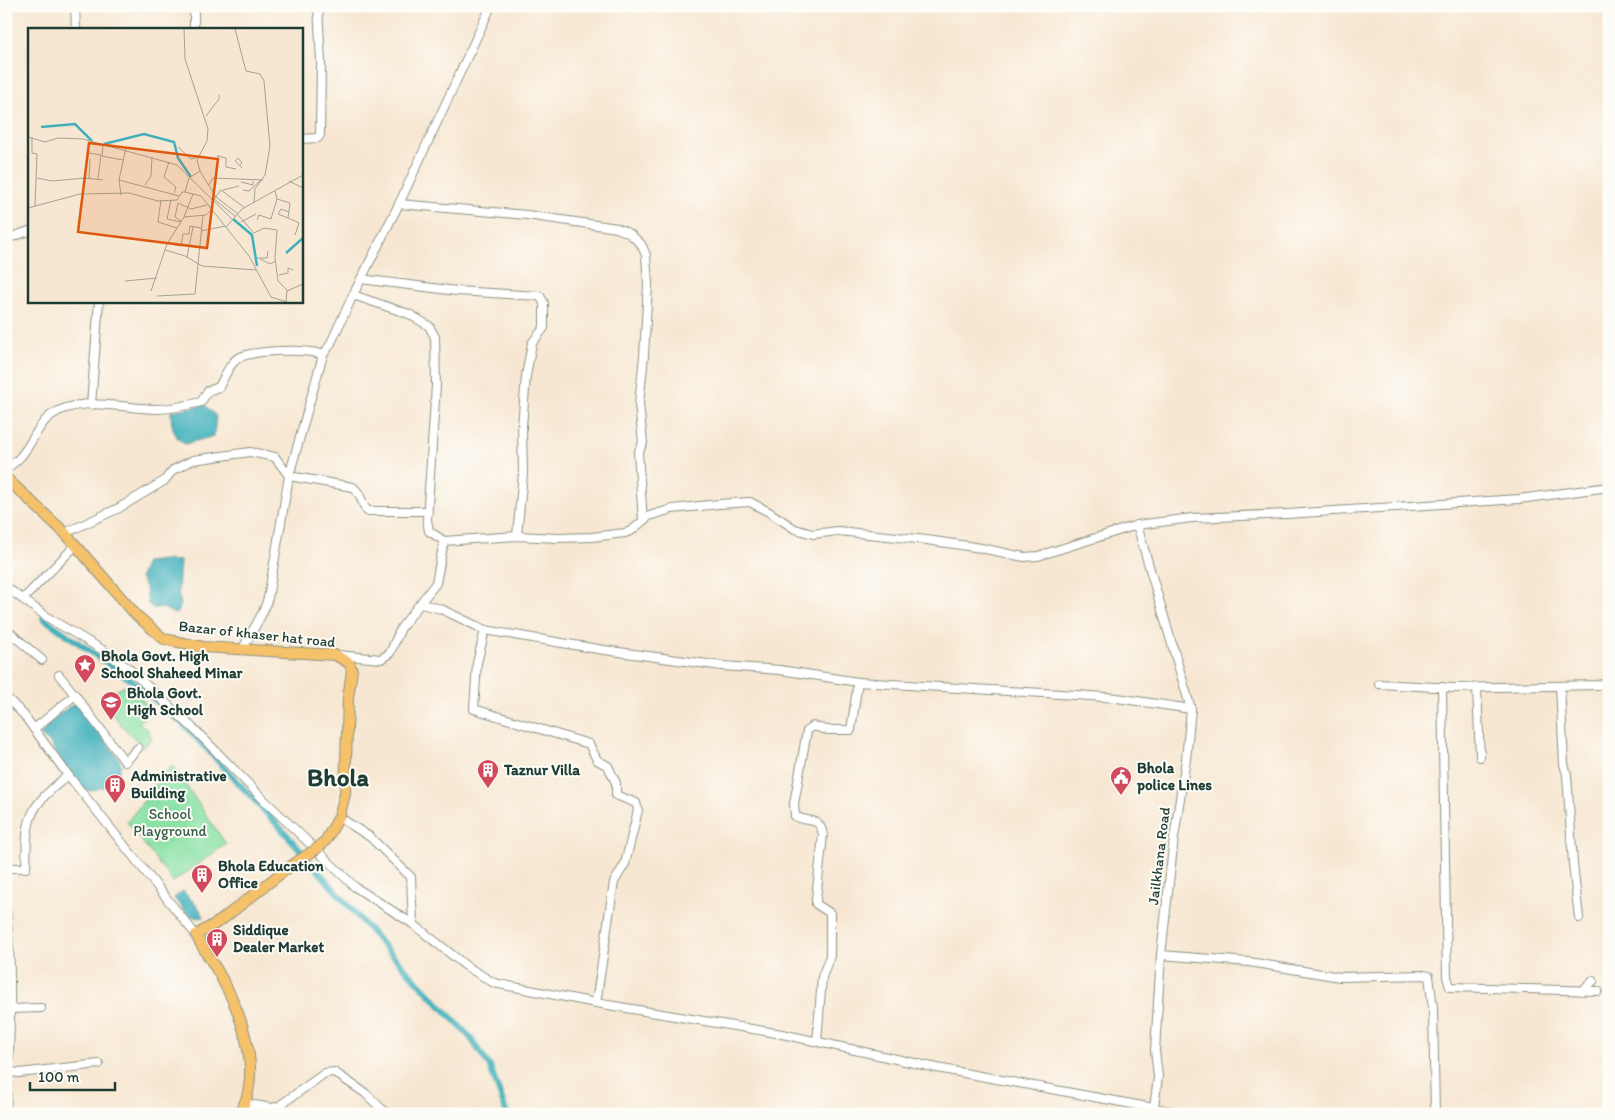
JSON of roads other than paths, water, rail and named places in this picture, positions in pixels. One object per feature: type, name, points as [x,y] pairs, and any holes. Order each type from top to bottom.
[{"type":"main road","name":"Bazar of khaser hat road","points":[[6,478],[65,533],[136,614],[164,639],[203,647],[335,655],[347,660],[352,670],[348,698],[345,794],[339,817],[326,840],[220,921],[196,935]]},
{"type":"main road","points":[[196,935],[224,981],[242,1027],[247,1047],[250,1077],[248,1093],[240,1114]]},
{"type":"street","points":[[75,6],[76,28]]},
{"type":"street","points":[[194,6],[194,28]]},
{"type":"street","points":[[302,139],[316,138],[320,135],[321,62],[318,6]]},
{"type":"street","points":[[242,650],[263,612],[268,598],[289,476],[323,355],[330,345],[399,204],[491,6]]},
{"type":"street","points":[[399,204],[527,215],[617,228],[630,234],[641,244],[646,255],[648,284],[639,404],[643,443],[638,453],[643,520]]},
{"type":"street","points":[[6,239],[28,231]]},
{"type":"street","points":[[361,280],[457,291],[540,296],[544,303],[544,328],[532,343],[526,376],[522,427],[523,473],[516,536]]},
{"type":"street","points":[[353,295],[408,314],[429,326],[435,337],[436,385],[427,520],[429,531],[444,541],[516,536],[592,537],[625,533],[631,531],[650,516],[672,509],[750,502],[769,512],[795,530],[813,534],[838,532],[927,540],[1024,557],[1051,553],[1137,525],[1192,518],[1287,514],[1519,499],[1609,486]]},
{"type":"street","points":[[91,405],[99,302]]},
{"type":"street","points":[[6,469],[20,457],[44,422],[51,416],[72,406],[177,408],[201,402],[208,391],[219,387],[226,373],[238,358],[286,350],[308,350],[323,355]]},
{"type":"street","points":[[65,533],[119,508],[164,481],[172,470],[193,460],[250,452],[275,457],[289,476],[353,488],[359,491],[367,511],[428,511]]},
{"type":"street","name":"Jailkhana Road","points":[[1137,525],[1191,709],[1161,955],[1156,1050],[1158,1077],[1154,1108]]},
{"type":"street","points":[[335,655],[372,659],[380,659],[386,656],[394,646],[401,628],[436,583],[444,541]]},
{"type":"street","points":[[23,599],[76,545]]},
{"type":"street","points":[[6,587],[50,619],[101,649],[128,668],[197,732],[260,796],[355,887],[413,924],[466,966],[494,984],[782,1034],[937,1068],[1186,1114]]},
{"type":"street","points":[[421,604],[440,608],[485,630],[604,650],[722,666],[780,670],[858,682],[1101,697],[1191,709]]},
{"type":"street","points":[[6,630],[42,660]]},
{"type":"street","points":[[485,630],[478,663],[474,709],[590,744],[597,760],[608,766],[616,783],[616,795],[636,803],[638,810],[625,864],[614,882],[596,1003]]},
{"type":"street","points":[[59,675],[125,762],[138,748]]},
{"type":"street","points":[[817,1042],[822,977],[830,956],[830,913],[816,904],[823,835],[821,825],[818,822],[801,820],[795,816],[794,804],[807,730],[813,726],[827,730],[852,730],[858,682]]},
{"type":"street","points":[[1379,684],[1477,688],[1609,684]]},
{"type":"street","points":[[1560,686],[1564,764],[1567,775],[1579,918]]},
{"type":"street","points":[[1442,687],[1447,977],[1450,987],[1598,992]]},
{"type":"street","points":[[1477,688],[1480,757]]},
{"type":"street","points":[[34,729],[75,695]]},
{"type":"street","points":[[6,697],[23,714],[68,775],[196,935]]},
{"type":"street","points":[[6,868],[26,868],[31,817],[40,801],[68,775]]},
{"type":"street","points":[[339,817],[370,837],[411,877],[413,924]]},
{"type":"street","points":[[6,908],[10,953],[6,1109]]},
{"type":"street","points":[[1161,955],[1249,962],[1340,977],[1429,976],[1433,1008],[1436,1114]]},
{"type":"street","points":[[1582,991],[1593,981]]},
{"type":"street","points":[[9,1009],[41,1008]]},
{"type":"street","points":[[7,1071],[19,1073],[99,1064]]},
{"type":"street","points":[[244,1104],[272,1108],[279,1106],[325,1073],[334,1072],[365,1093],[387,1114]]},
{"type":"street","points":[[1489,1114],[1509,1113]]},
{"type":"water","points":[[205,405],[216,416],[214,436],[185,444],[175,434],[171,411]]},
{"type":"water","points":[[180,561],[178,593],[181,604],[179,611],[175,614],[163,608],[153,608],[148,604],[146,589],[140,577],[146,562]]},
{"type":"water","points":[[77,702],[121,764],[119,772],[104,787],[91,791],[81,789],[50,743],[41,736],[51,722]]},
{"type":"water","points":[[183,891],[199,908],[204,917],[199,918],[190,915],[180,906],[174,898]]},
{"type":"waterway","points":[[43,618],[131,680],[185,726],[287,835],[380,942],[470,1037],[490,1067],[507,1114]]},
{"type":"place","name":"Bhola Govt. High School Shaheed Minar","points":[[85,684]]},
{"type":"place","name":"Bhola Govt. High School","points":[[111,721]]},
{"type":"place","name":"Taznur Villa","points":[[488,789]]},
{"type":"place","name":"Bhola police Lines","points":[[1121,796]]},
{"type":"place","name":"Administrative Building","points":[[115,804]]},
{"type":"place","name":"Bhola Education Office","points":[[202,894]]},
{"type":"place","name":"Siddique Dealer Market","points":[[217,958]]},
{"type":"district","name":"Bhola","points":[[338,777]]},
{"type":"park label","name":"School Playground","points":[[170,822]]}]
